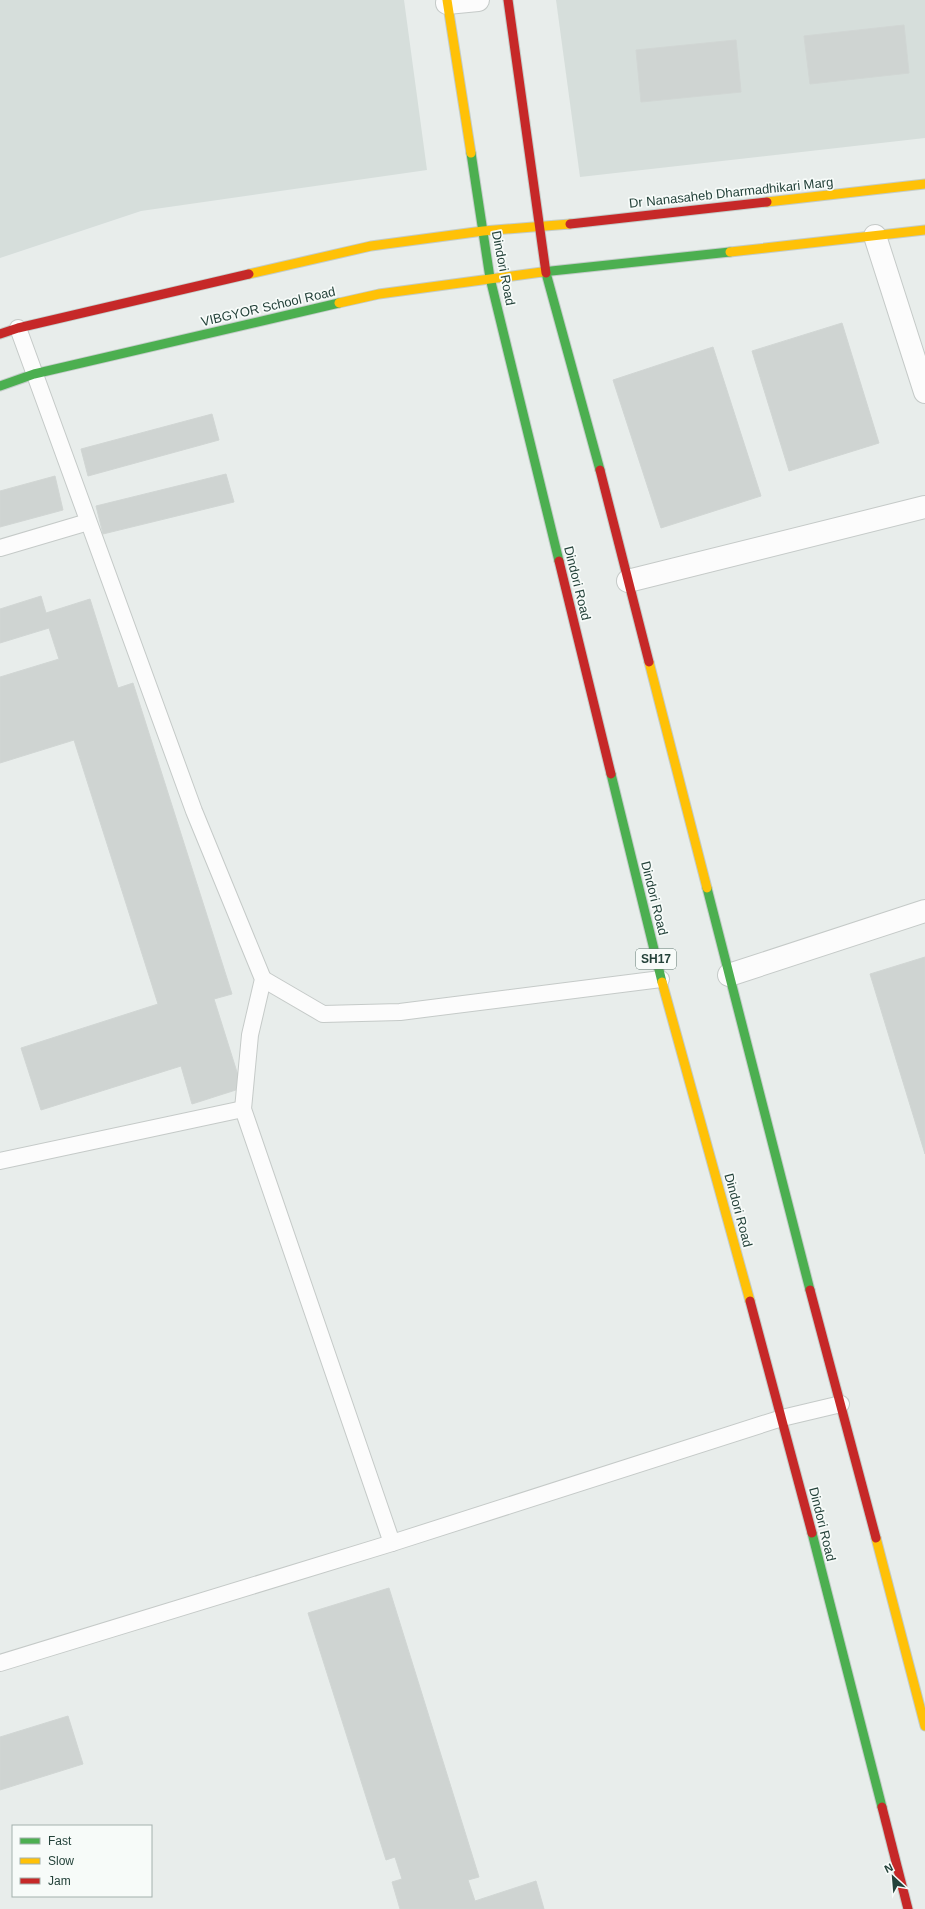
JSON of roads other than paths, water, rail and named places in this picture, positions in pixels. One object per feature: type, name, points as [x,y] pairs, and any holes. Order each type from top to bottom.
[{"type":"main road","points":[[508,0],[546,272],[628,581],[925,1726]]},
{"type":"main road","name":"Dindori Road","points":[[447,2],[490,278],[661,979],[782,1418],[908,1909]]},
{"type":"main road","name":"Dr Nanasaheb Dharmadhikari Marg","points":[[540,227],[925,184]]},
{"type":"main road","points":[[0,334],[18,328],[371,246],[483,231],[540,227]]},
{"type":"main road","points":[[546,272],[925,230]]},
{"type":"main road","name":"VIBGYOR School Road","points":[[0,386],[34,374],[379,294],[490,278],[546,272]]},
{"type":"street","points":[[447,2],[478,0]]},
{"type":"street","points":[[875,236],[925,392]]},
{"type":"street","points":[[628,581],[925,507]]},
{"type":"street","points":[[729,975],[925,911]]},
{"type":"lane","points":[[18,328],[194,810],[263,979],[250,1035],[243,1110],[392,1544]]},
{"type":"lane","points":[[0,548],[88,522]]},
{"type":"lane","points":[[263,979],[323,1014],[400,1012],[661,979]]},
{"type":"lane","points":[[0,1161],[243,1110]]},
{"type":"lane","points":[[0,1663],[392,1544],[782,1418],[841,1404]]}]
